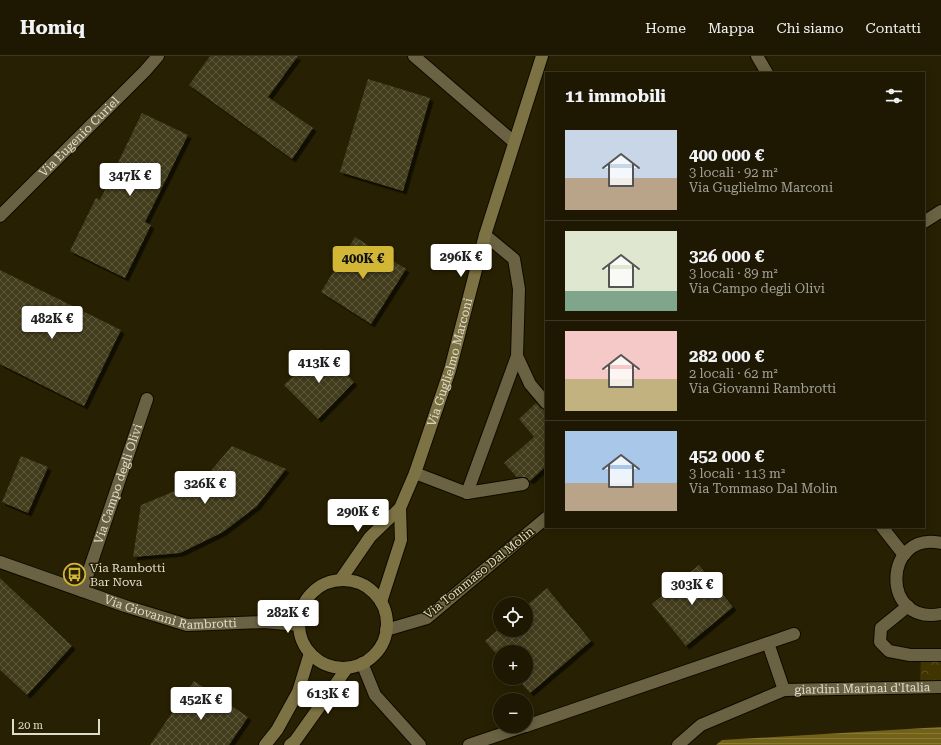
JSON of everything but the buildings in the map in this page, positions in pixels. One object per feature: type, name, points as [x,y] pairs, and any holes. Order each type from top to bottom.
[{"type":"main road","name":"Via Guglielmo Marconi","points":[[341,580],[370,537],[400,508],[415,473],[450,370],[485,235],[542,56]]},
{"type":"main road","points":[[381,602],[401,540],[400,508]]},
{"type":"main road","points":[[341,580],[353,581],[364,585],[374,592],[381,602],[386,616],[386,630],[382,644],[374,655],[362,663],[347,668],[333,667],[321,662],[310,653],[302,640],[299,625],[300,612],[306,599],[316,589],[328,582],[341,580]]},
{"type":"main road","points":[[265,745],[277,730],[298,692],[310,653]]},
{"type":"main road","points":[[290,745],[295,741],[347,668]]},
{"type":"street","name":"Via Eugenio Curiel","points":[[0,216],[146,71],[158,56]]},
{"type":"street","points":[[414,56],[514,142]]},
{"type":"street","points":[[757,56],[766,72]]},
{"type":"street","points":[[925,221],[941,211]]},
{"type":"street","points":[[467,493],[518,356],[519,289],[514,259],[485,235]]},
{"type":"street","points":[[518,356],[530,384],[545,402]]},
{"type":"street","name":"Via Campo degli Olivi","points":[[82,591],[147,399]]},
{"type":"street","points":[[415,473],[467,493],[523,484]]},
{"type":"street","name":"Via Tommaso Dal Molin","points":[[386,630],[427,618],[545,519]]},
{"type":"street","points":[[883,528],[904,555]]},
{"type":"street","points":[[941,543],[930,542],[920,544],[911,549],[904,555],[899,563],[895,582],[898,591],[908,606],[916,612],[934,616],[941,614]]},
{"type":"street","name":"Via Giovanni Rambrotti","points":[[0,562],[82,591],[187,625],[264,622],[299,625]]},
{"type":"street","points":[[908,606],[881,628],[880,642],[889,651],[910,655],[941,655]]},
{"type":"street","points":[[533,723],[794,634]]},
{"type":"street","points":[[678,745],[701,725],[784,690],[768,643]]},
{"type":"street","points":[[362,663],[375,695],[420,745]]},
{"type":"street","name":"giardini Marinai d'Italia","points":[[784,690],[941,687]]},
{"type":"street","points":[[470,745],[505,733]]},
{"type":"green space","points":[[921,659],[941,660],[941,683],[920,683]]},
{"type":"shaded area","points":[[941,727],[941,745],[716,745],[722,740]]},
{"type":"place","name":"Via Rambotti Bar Nova","points":[[74,575]]}]
